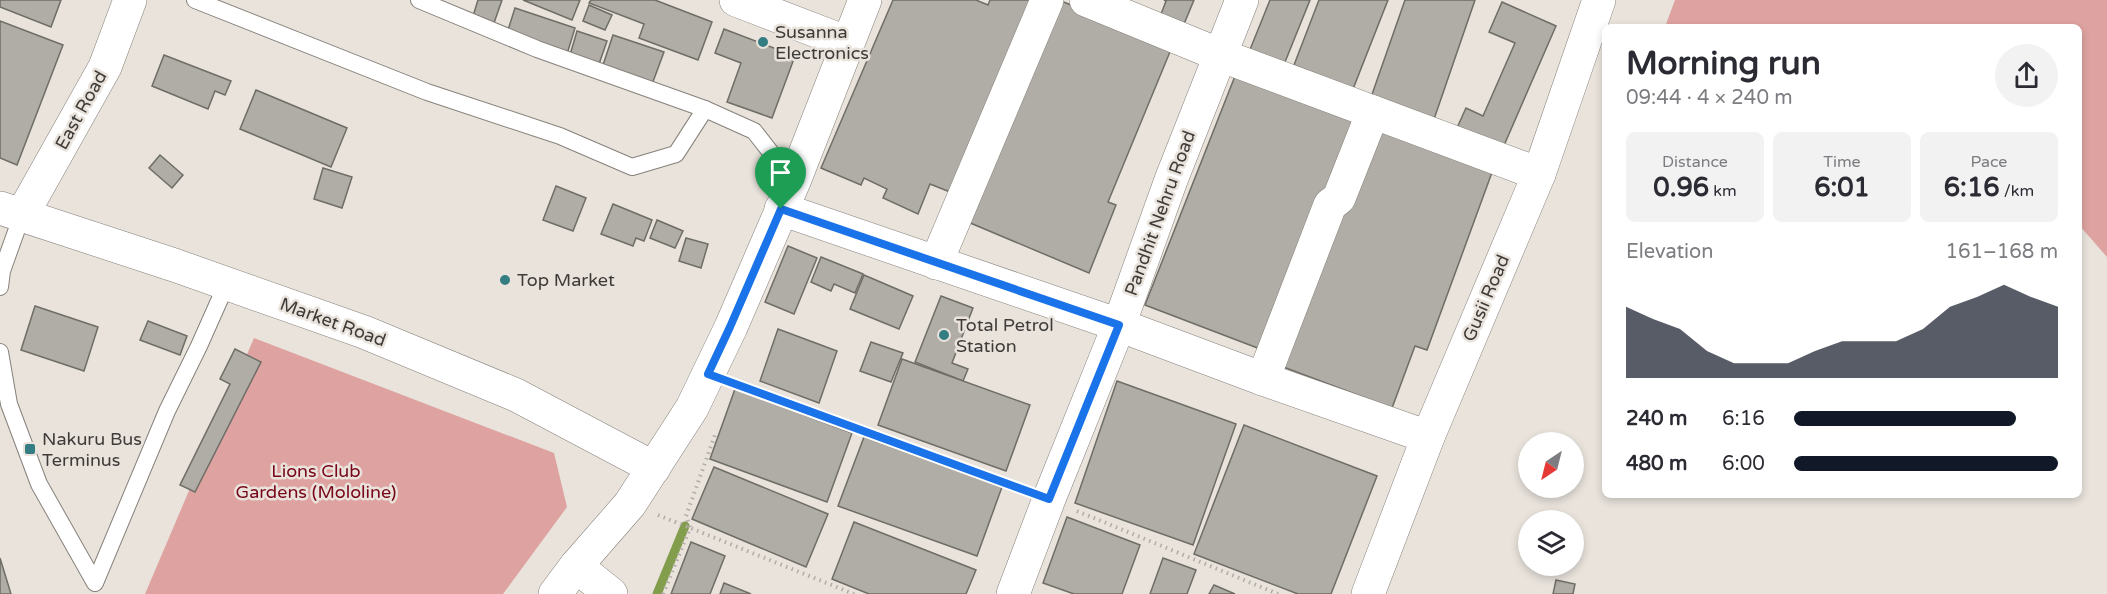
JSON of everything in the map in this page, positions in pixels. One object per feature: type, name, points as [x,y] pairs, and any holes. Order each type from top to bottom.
[{"type":"street","name":"East Road","points":[[11,212],[105,67],[130,0]]},
{"type":"street","points":[[736,0],[848,43]]},
{"type":"street","points":[[555,594],[630,504],[692,408],[795,179],[865,0]]},
{"type":"street","points":[[936,263],[1047,0]]},
{"type":"street","points":[[1086,0],[1220,55],[1539,174]]},
{"type":"street","name":"Pandhit Nehru Road","points":[[1013,594],[1119,325],[1171,180],[1242,0]]},
{"type":"street","name":"Gusii Road","points":[[1368,594],[1428,437],[1539,174],[1599,0]]},
{"type":"street","points":[[1263,380],[1330,205],[1339,198],[1373,112]]},
{"type":"street","points":[[781,209],[1119,325],[1263,380],[1428,437]]},
{"type":"street","name":"Market Road","points":[[11,212],[227,283],[364,332],[516,395],[654,468]]},
{"type":"street","points":[[576,566],[611,594]]},
{"type":"lane","points":[[195,0],[427,92],[560,136],[632,167],[676,154],[705,109]]},
{"type":"lane","points":[[419,0],[537,49],[705,109],[754,131],[795,179]]},
{"type":"lane","points":[[0,287],[11,212]]},
{"type":"lane","points":[[94,589],[167,411],[227,283]]},
{"type":"lane","points":[[0,352],[9,404],[39,484],[94,589]]},
{"type":"path","points":[[731,392],[738,375]]},
{"type":"path","points":[[734,383],[1049,499],[1278,594]]},
{"type":"path","points":[[663,594],[690,528],[686,516],[717,429]]},
{"type":"path","points":[[630,504],[854,594]]},
{"type":"green space","points":[[1675,0],[2107,0],[2107,257],[2082,228],[2082,24],[1666,24]]},
{"type":"green space","name":"Lions Club Gardens (Mololine)","points":[[254,338],[554,453],[567,507],[503,594],[145,594]]},
{"type":"building","points":[[0,0],[61,0],[51,27],[0,7]]},
{"type":"building","points":[[478,0],[502,0],[494,23],[473,16]]},
{"type":"building","points":[[523,0],[580,0],[572,20]]},
{"type":"building","points":[[591,0],[655,0],[712,22],[698,60],[639,38],[644,24],[589,3]]},
{"type":"building","points":[[893,0],[976,0],[988,5],[990,0],[1032,0],[950,192],[930,184],[918,214],[883,198],[887,189],[864,178],[861,185],[821,168]]},
{"type":"building","points":[[1059,0],[1172,47],[1108,202],[1116,205],[1089,273],[968,222]]},
{"type":"building","points":[[1164,0],[1194,0],[1184,24],[1161,14],[1166,1]]},
{"type":"building","points":[[1270,0],[1310,0],[1283,67],[1249,52]]},
{"type":"building","points":[[1319,0],[1388,0],[1353,89],[1294,65]]},
{"type":"building","points":[[1405,0],[1475,0],[1432,125],[1369,103]]},
{"type":"building","points":[[1502,2],[1556,26],[1502,150],[1456,130],[1466,108],[1483,116],[1515,43],[1489,32]]},
{"type":"building","points":[[589,5],[612,15],[605,30],[583,21]]},
{"type":"building","points":[[515,8],[575,28],[567,54],[507,33]]},
{"type":"building","points":[[0,21],[63,45],[17,165],[0,158]]},
{"type":"building","points":[[724,29],[795,56],[772,118],[727,102],[741,63],[715,53]]},
{"type":"building","points":[[577,31],[607,41],[599,64],[570,55]]},
{"type":"building","points":[[613,35],[664,52],[651,87],[601,71]]},
{"type":"building","points":[[164,55],[231,81],[225,95],[215,91],[208,109],[152,86]]},
{"type":"building","points":[[1237,71],[1363,119],[1268,352],[1145,305]]},
{"type":"building","points":[[256,90],[347,128],[331,167],[240,129]]},
{"type":"building","points":[[1374,122],[1494,167],[1427,350],[1415,346],[1392,408],[1278,365]]},
{"type":"building","points":[[160,155],[183,175],[172,188],[149,168]]},
{"type":"building","points":[[323,168],[352,177],[342,208],[314,199]]},
{"type":"building","points":[[556,186],[586,198],[573,231],[543,220]]},
{"type":"building","points":[[613,204],[652,220],[644,241],[636,238],[633,246],[601,234]]},
{"type":"building","points":[[657,220],[683,231],[675,248],[650,238]]},
{"type":"building","points":[[686,238],[708,244],[701,268],[679,261]]},
{"type":"building","points":[[788,246],[817,258],[794,314],[765,302]]},
{"type":"building","points":[[821,257],[863,274],[855,293],[834,284],[831,291],[811,282]]},
{"type":"building","points":[[864,275],[913,296],[899,329],[850,309]]},
{"type":"building","name":"Total Petrol Station","points":[[941,296],[973,308],[952,363],[968,369],[963,381],[915,362]]},
{"type":"building","points":[[35,306],[98,327],[84,371],[21,350]]},
{"type":"building","points":[[148,321],[187,336],[180,355],[140,340]]},
{"type":"building","points":[[778,329],[837,351],[819,403],[760,381]]},
{"type":"building","points":[[871,342],[903,353],[891,382],[860,371]]},
{"type":"building","points":[[235,349],[261,362],[195,492],[180,485],[230,384],[220,379]]},
{"type":"building","points":[[902,359],[1030,405],[1006,471],[878,425]]},
{"type":"building","points":[[1117,381],[1236,424],[1193,545],[1075,503]]},
{"type":"building","points":[[735,389],[852,433],[827,502],[710,459]]},
{"type":"building","points":[[1244,425],[1377,476],[1331,594],[1298,594],[1194,554]]},
{"type":"building","points":[[864,437],[1002,487],[977,556],[838,506]]},
{"type":"building","points":[[714,467],[828,514],[806,567],[692,519]]},
{"type":"building","points":[[1067,517],[1140,545],[1122,594],[1074,594],[1043,583]]},
{"type":"building","points":[[854,522],[976,570],[966,594],[869,594],[832,579]]},
{"type":"building","points":[[691,542],[725,556],[710,594],[671,594]]},
{"type":"building","points":[[0,558],[11,594],[0,594]]},
{"type":"building","points":[[1163,558],[1196,570],[1187,594],[1150,594]]},
{"type":"building","points":[[1556,580],[1575,584],[1573,594],[1553,594]]},
{"type":"building","points":[[724,583],[751,594],[720,594]]},
{"type":"building","points":[[1214,585],[1235,594],[1209,594]]},
{"type":"waterway","points":[[657,594],[685,526]]},
{"type":"place","name":"Susanna Electronics","points":[[763,42]]},
{"type":"place","name":"Top Market","points":[[505,280]]},
{"type":"place","name":"Total Petrol Station","points":[[944,335]]},
{"type":"place","name":"Nakuru Bus Terminus","points":[[30,449]]},
{"type":"route","points":[[781,209],[1119,325],[1049,499],[708,374],[781,209]]}]
